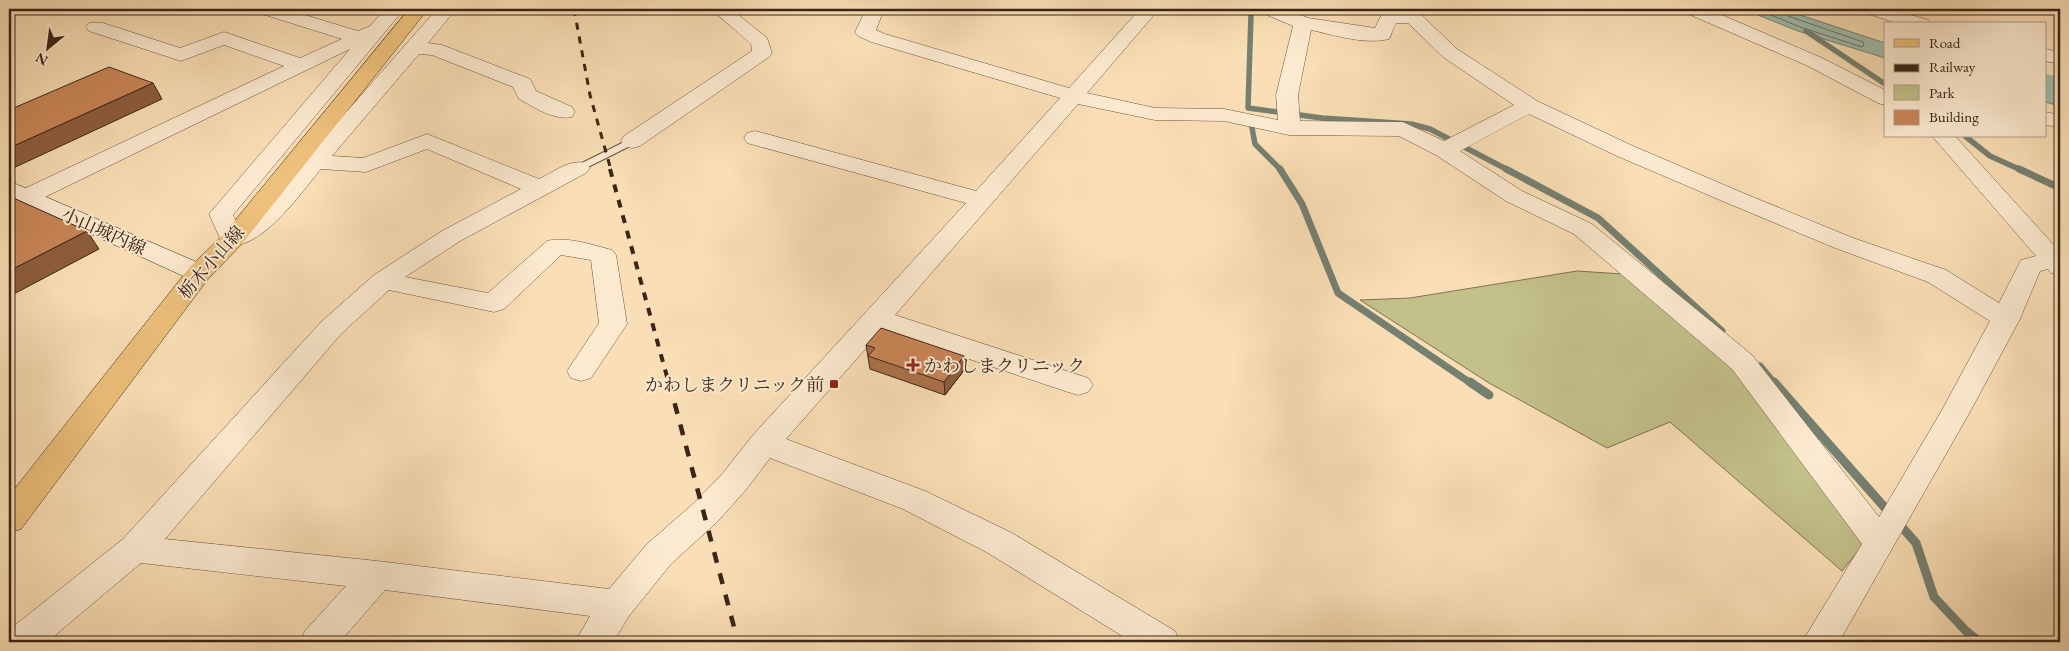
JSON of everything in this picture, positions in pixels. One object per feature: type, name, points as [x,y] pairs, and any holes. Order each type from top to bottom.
[{"type":"main road","name":"栃木小山線","points":[[9,520],[199,273],[232,240],[419,9]]},
{"type":"street","points":[[266,9],[357,37]]},
{"type":"street","points":[[395,9],[221,214],[232,240],[264,221],[447,9]]},
{"type":"street","points":[[632,141],[762,53],[760,42],[720,9]]},
{"type":"street","points":[[875,9],[865,32],[878,38],[1074,94],[1091,101],[1155,114],[1224,115],[1266,126],[1403,129],[1444,150],[1514,196],[1583,229],[1742,362],[1880,543]]},
{"type":"street","points":[[593,642],[617,605],[659,554],[705,513],[734,482],[764,443],[877,319],[1150,9]]},
{"type":"street","points":[[1269,9],[1303,23],[1342,31],[1382,35],[1389,18],[1408,13],[1450,53],[1529,106],[1625,151],[1735,198],[1844,243],[1937,276],[2006,319]]},
{"type":"street","points":[[1693,9],[1780,46],[1884,98]]},
{"type":"street","points":[[1872,9],[1914,22]]},
{"type":"street","points":[[1289,128],[1287,95],[1303,23]]},
{"type":"street","points":[[96,27],[181,55],[224,38],[300,65]]},
{"type":"street","points":[[15,197],[357,37],[378,29]]},
{"type":"street","points":[[413,48],[435,49],[523,83],[526,95],[564,112]]},
{"type":"street","points":[[2046,55],[2060,58]]},
{"type":"street","points":[[1862,86],[1884,84]]},
{"type":"street","points":[[1444,150],[1529,106]]},
{"type":"street","points":[[2046,118],[2060,121]]},
{"type":"street","points":[[755,138],[982,200]]},
{"type":"street","points":[[1945,138],[2058,262]]},
{"type":"street","points":[[315,162],[366,165],[428,140],[540,188]]},
{"type":"street","points":[[22,642],[135,549],[233,441],[331,328],[383,281],[452,236],[578,168]]},
{"type":"street","name":"小山城内線","points":[[15,197],[199,273]]},
{"type":"street","points":[[383,281],[494,302],[556,246],[603,255],[613,324],[581,371]]},
{"type":"street","points":[[1820,642],[1972,384],[2006,319],[2030,266],[2058,262]]},
{"type":"street","points":[[877,319],[1078,385]]},
{"type":"street","points":[[764,443],[914,500],[991,539],[1162,642]]},
{"type":"street","points":[[135,549],[378,575],[617,605]]},
{"type":"street","points":[[318,642],[378,575]]},
{"type":"lane","points":[[578,168],[632,141]]},
{"type":"green space","points":[[1577,271],[1623,274],[1728,361],[1867,540],[1842,571],[1670,422],[1607,448],[1489,383],[1360,300],[1410,298]]},
{"type":"water","points":[[1743,9],[1782,9],[1884,43],[1884,58],[1798,31]]},
{"type":"water","points":[[2046,87],[2060,91],[2060,106],[2046,102]]},
{"type":"building","points":[[109,67],[153,83],[9,148],[9,110]]},
{"type":"building","points":[[9,196],[87,231],[9,271]]},
{"type":"building","points":[[881,328],[964,356],[944,382],[868,356],[875,348],[866,345]]},
{"type":"waterway","points":[[1245,9],[1251,14],[1248,108],[1322,118],[1411,124],[1430,129],[1508,170]]},
{"type":"waterway","points":[[1806,31],[1884,83]]},
{"type":"waterway","points":[[2046,85],[2060,88]]},
{"type":"waterway","points":[[1250,117],[1255,144],[1280,169]]},
{"type":"waterway","points":[[1968,138],[1990,156],[2021,170]]},
{"type":"waterway","points":[[1280,169],[1302,204],[1338,293],[1472,384]]},
{"type":"waterway","points":[[1506,169],[1598,218],[1722,331]]},
{"type":"waterway","points":[[2019,169],[2060,188]]},
{"type":"waterway","points":[[1760,366],[1775,384]]},
{"type":"waterway","points":[[1470,382],[1489,395]]},
{"type":"waterway","points":[[1774,382],[1916,543],[1934,597],[1966,631],[1980,642]]},
{"type":"railway","points":[[574,9],[590,95],[611,170]]},
{"type":"railway","points":[[610,169],[669,384]]},
{"type":"railway","points":[[669,382],[738,642]]},
{"type":"place","name":"かわしまクリニック","points":[[913,365]]},
{"type":"place","name":"かわしまクリニック前","points":[[834,384]]}]
